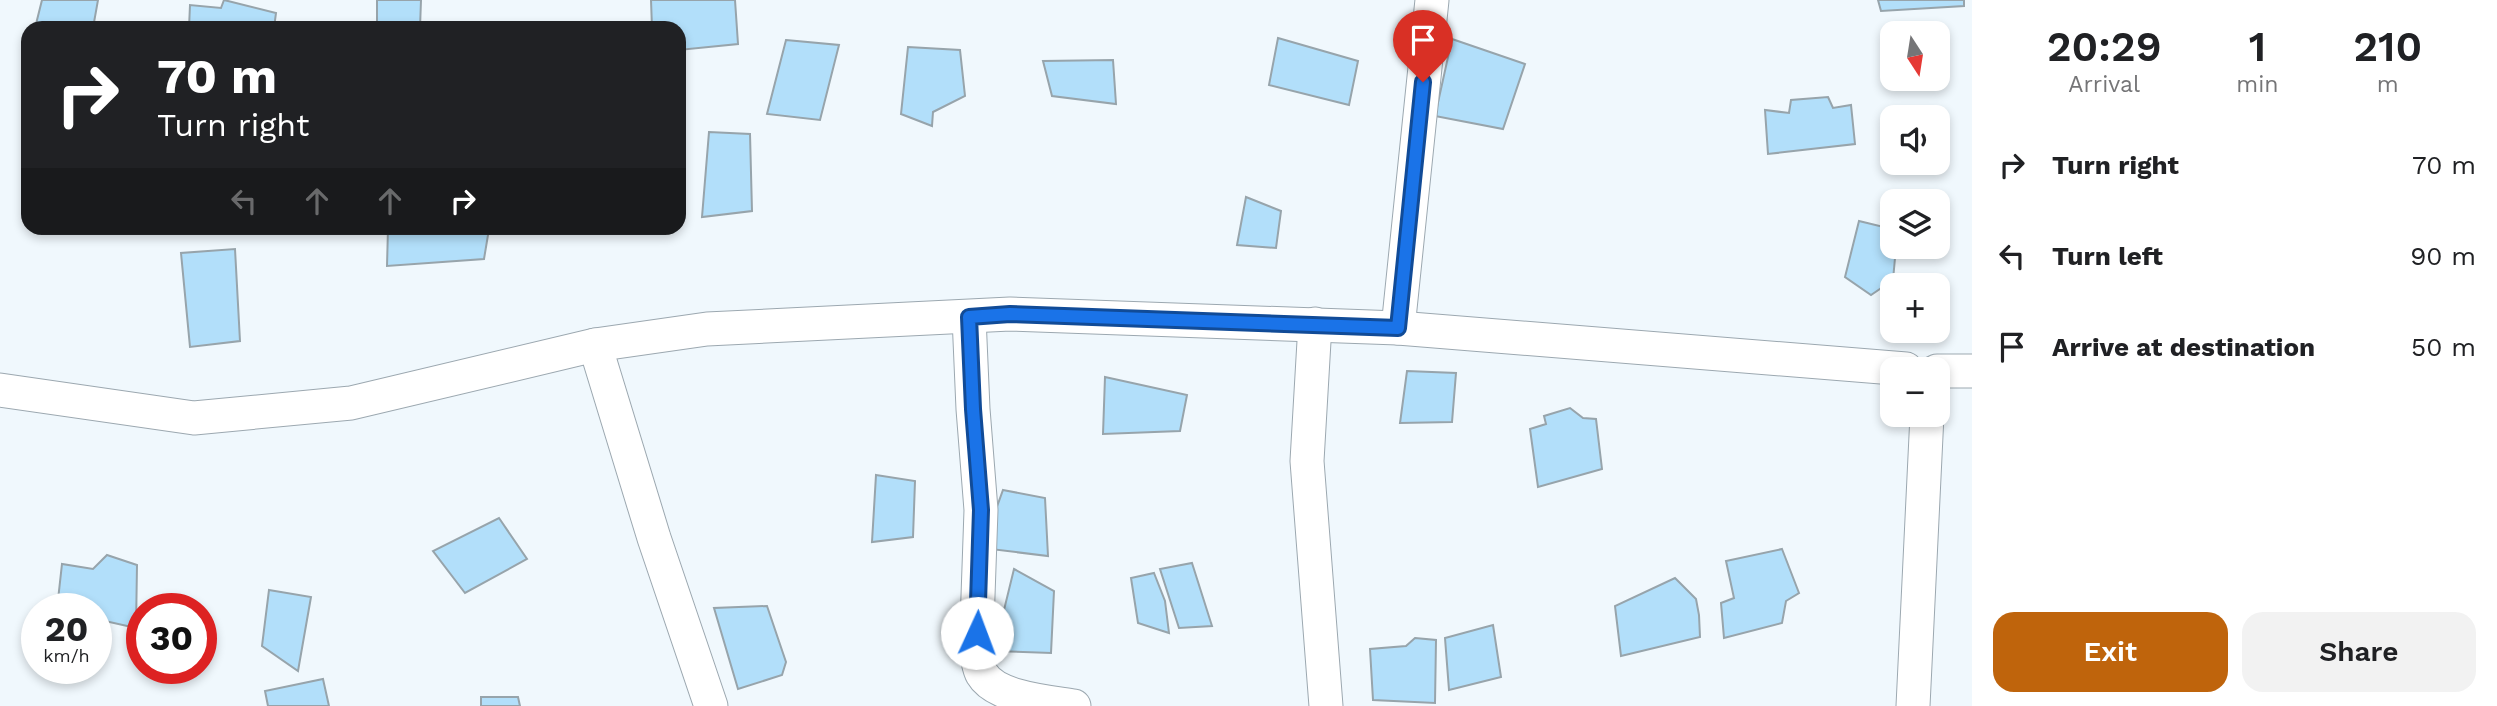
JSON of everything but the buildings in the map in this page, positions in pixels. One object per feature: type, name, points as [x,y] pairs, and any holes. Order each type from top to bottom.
[{"type":"street","points":[[1398,328],[1432,0]]},
{"type":"street","points":[[0,390],[194,418],[351,403],[594,345],[707,329],[1010,314],[1398,328],[1880,367]]},
{"type":"street","points":[[969,317],[981,510],[976,653],[982,676],[1000,689],[1027,698],[1074,706]]},
{"type":"street","points":[[1315,324],[1307,461],[1326,706]]},
{"type":"street","points":[[594,345],[654,538],[711,706]]},
{"type":"street","points":[[1950,371],[1972,371]]},
{"type":"street","points":[[1913,706],[1926,427]]},
{"type":"route","points":[[977,633],[981,510],[969,317],[1010,314],[1398,328],[1423,82]]}]
